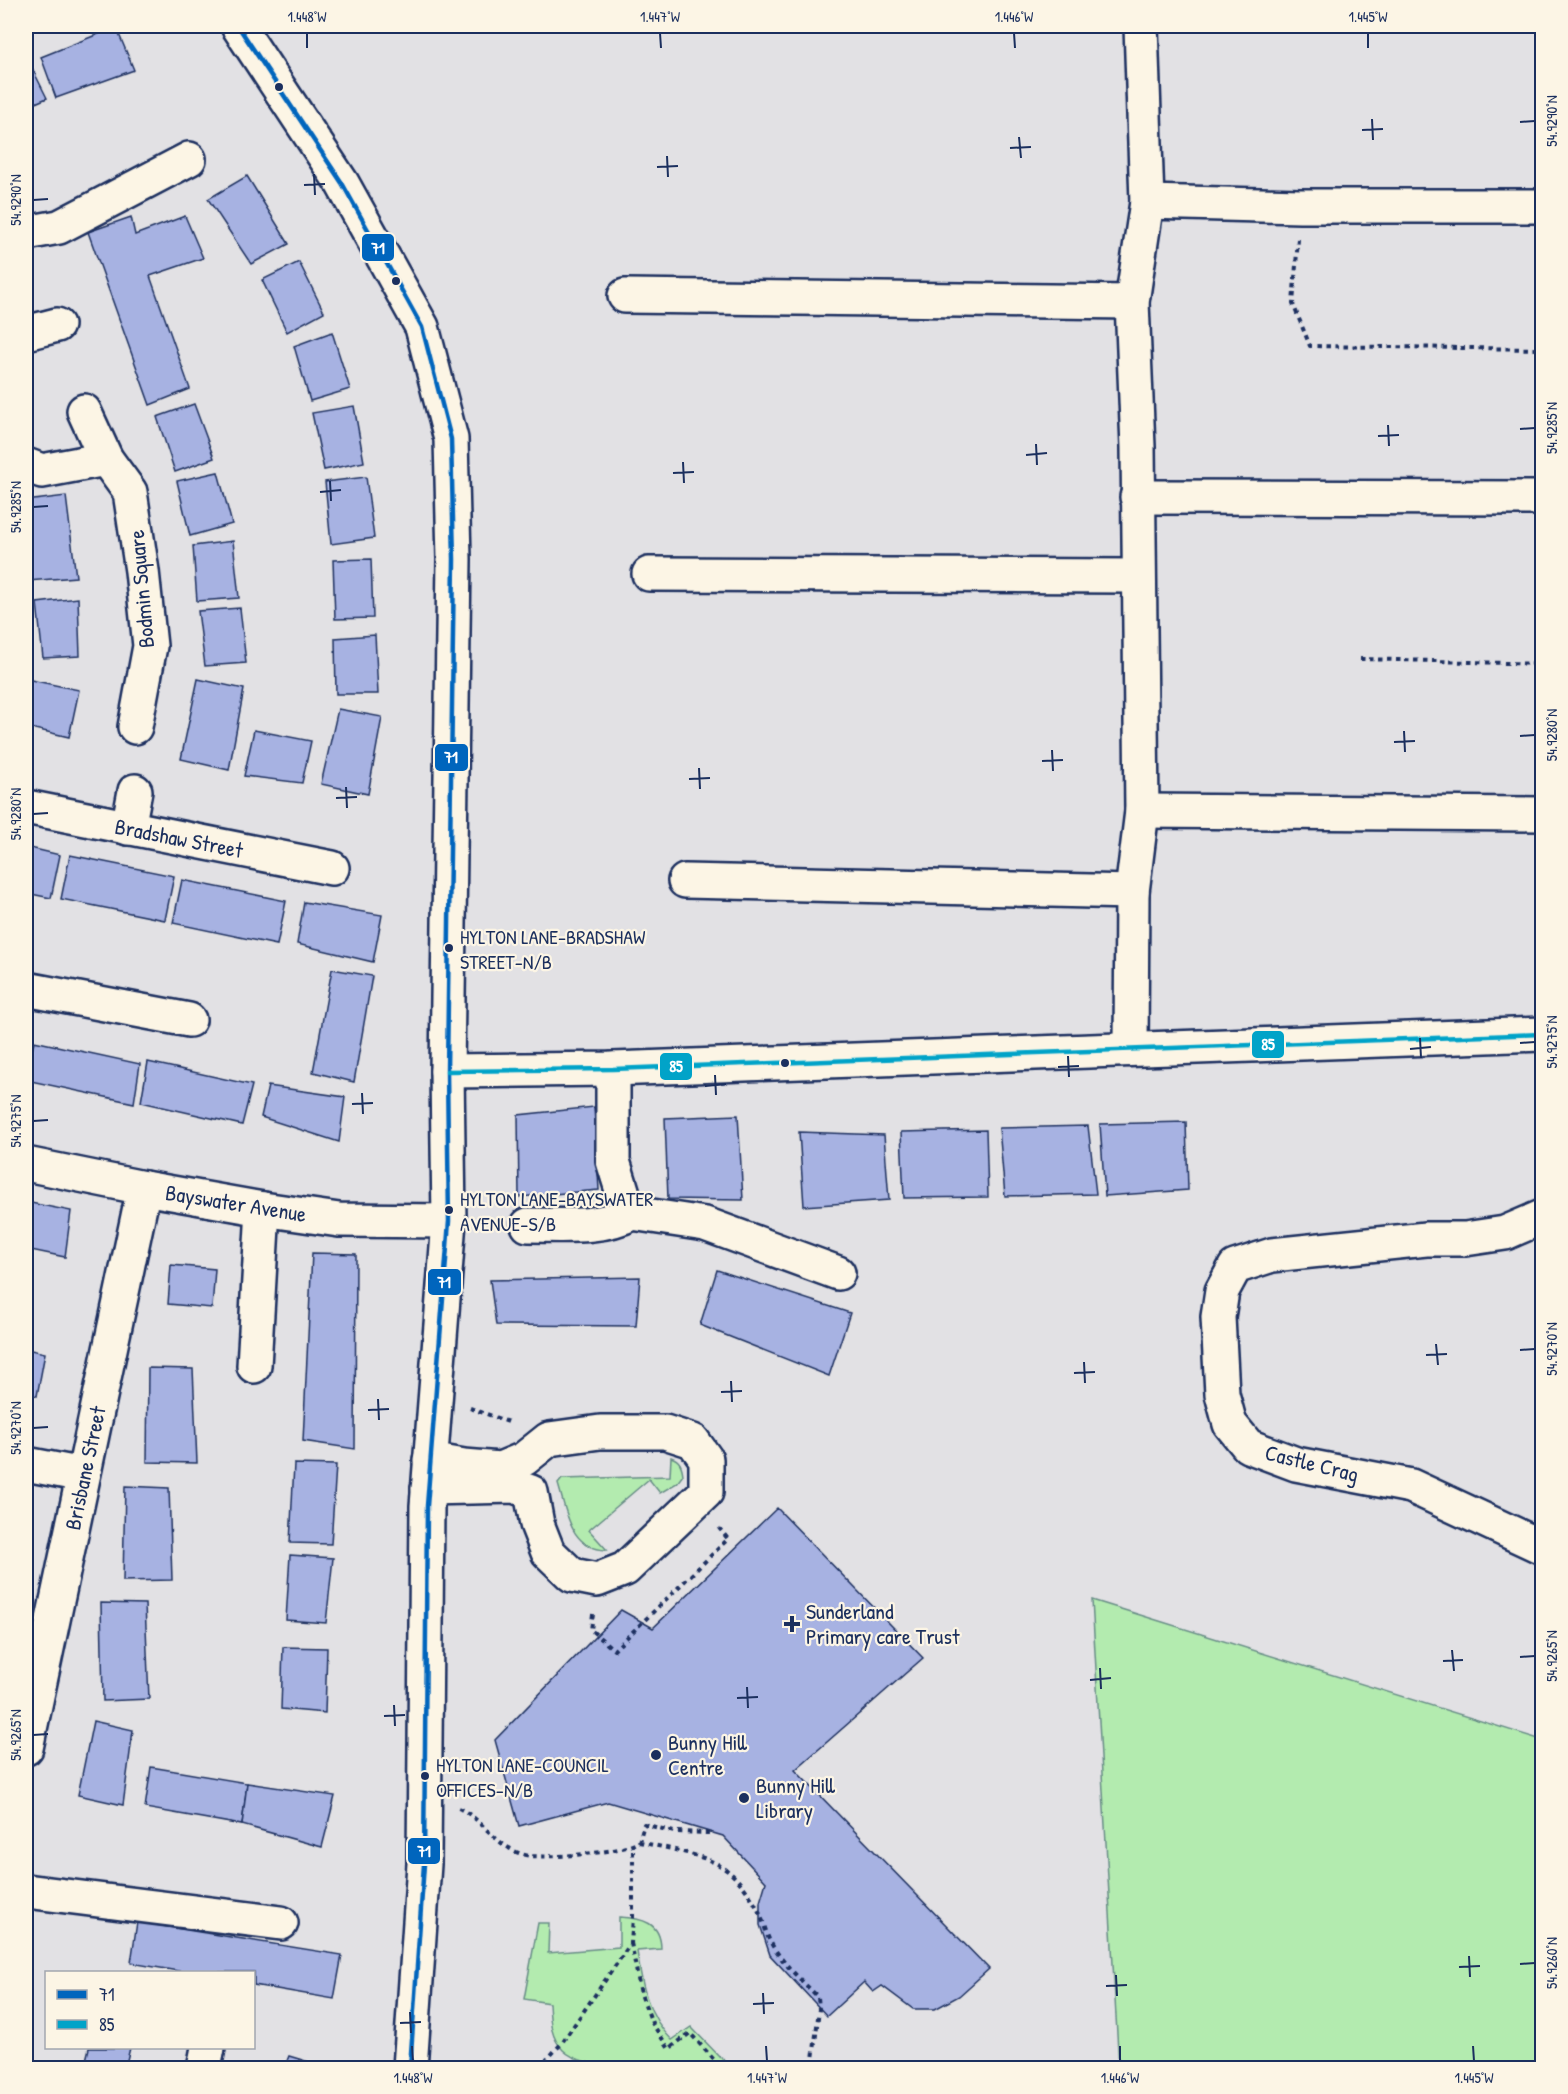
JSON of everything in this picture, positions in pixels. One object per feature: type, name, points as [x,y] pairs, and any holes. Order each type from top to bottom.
[{"type":"street","points":[[238,26],[342,183],[423,327],[451,439],[454,560],[447,1071],[449,1221],[429,1474],[423,1893],[410,2068]]},
{"type":"street","points":[[1131,1048],[1132,892],[1142,811],[1138,447],[1132,302],[1147,202],[1141,26]]},
{"type":"street","points":[[26,233],[59,227],[189,159]]},
{"type":"street","points":[[1147,202],[1300,206],[1542,206]]},
{"type":"street","points":[[625,296],[1132,302]]},
{"type":"street","points":[[26,333],[57,325]]},
{"type":"street","name":"Bodmin Square","points":[[84,411],[106,459],[130,492],[150,646],[135,727]]},
{"type":"street","points":[[26,465],[42,471],[106,459]]},
{"type":"street","points":[[1137,497],[1542,498]]},
{"type":"street","points":[[649,574],[1138,576]]},
{"type":"street","points":[[128,828],[135,791]]},
{"type":"street","name":"Bradshaw Street","points":[[26,807],[332,868]]},
{"type":"street","points":[[1142,811],[1542,814]]},
{"type":"street","points":[[685,881],[1132,892]]},
{"type":"street","points":[[26,989],[189,1020]]},
{"type":"street","points":[[447,1071],[614,1069],[1542,1034]]},
{"type":"street","points":[[614,1069],[613,1161],[625,1200],[632,1213]]},
{"type":"street","name":"Bayswater Avenue","points":[[26,1164],[144,1188],[339,1220],[449,1221]]},
{"type":"street","name":"Brisbane Street","points":[[26,1748],[144,1188]]},
{"type":"street","points":[[254,1366],[263,1209]]},
{"type":"street","points":[[528,1225],[584,1225],[618,1220],[632,1213],[705,1224],[838,1273]]},
{"type":"street","name":"Castle Crag","points":[[1542,1217],[1540,1220],[1505,1233],[1465,1239],[1426,1239],[1272,1255],[1235,1267],[1222,1291],[1218,1317],[1221,1394],[1230,1424],[1248,1446],[1296,1464],[1411,1486],[1542,1547]]},
{"type":"street","points":[[600,1432],[665,1432],[693,1441],[706,1459],[706,1492],[625,1569],[597,1580],[572,1575],[548,1552],[537,1524],[531,1492],[514,1485],[429,1474],[464,1466],[500,1469],[524,1459],[549,1439],[600,1432]]},
{"type":"street","points":[[26,1464],[83,1475]]},
{"type":"street","points":[[26,1891],[281,1923]]},
{"type":"street","points":[[204,2068],[208,2049]]},
{"type":"path","points":[[1300,206],[1293,304],[1310,346],[1542,349]]},
{"type":"path","points":[[1360,659],[1542,664]]},
{"type":"path","points":[[425,1804],[458,1808],[468,1812],[494,1838],[510,1849],[531,1856],[595,1853],[633,1846],[639,1842],[644,1824],[674,1832],[709,1833]]},
{"type":"path","points":[[639,1842],[719,1865],[737,1880],[752,1899],[762,1918],[769,1940],[785,1963],[818,1996],[819,2009],[812,2068]]},
{"type":"path","points":[[633,1846],[631,1943],[641,1994],[652,2023],[669,2049],[690,2033],[724,2068]]},
{"type":"path","points":[[539,2068],[561,2044],[631,1943]]},
{"type":"green space","points":[[671,1457],[682,1469],[683,1475],[677,1483],[660,1493],[649,1479],[589,1530],[607,1550],[595,1548],[578,1536],[572,1528],[558,1484],[562,1479],[670,1476]]},
{"type":"green space","points":[[1092,1600],[1542,1740],[1542,2068],[1119,2068]]},
{"type":"green space","points":[[619,1917],[642,1920],[654,1927],[658,1933],[661,1949],[637,1951],[647,1999],[664,2030],[672,2040],[691,2027],[720,2057],[735,2068],[644,2070],[619,2068],[577,2059],[563,2050],[555,2040],[549,2003],[524,1999],[538,1923],[549,1923],[548,1953],[619,1947]]},
{"type":"building","points":[[116,27],[134,70],[56,98],[41,57]]},
{"type":"building","points":[[29,62],[47,98],[26,107],[26,63]]},
{"type":"building","points":[[247,176],[289,244],[251,264],[208,199]]},
{"type":"building","points":[[185,216],[203,258],[150,276],[190,389],[150,405],[88,232],[131,217],[135,235]]},
{"type":"building","points":[[299,262],[324,312],[287,332],[262,280]]},
{"type":"building","points":[[332,332],[350,389],[310,401],[294,346]]},
{"type":"building","points":[[194,404],[214,458],[175,472],[157,417]]},
{"type":"building","points":[[354,406],[364,462],[324,470],[312,413]]},
{"type":"building","points":[[218,472],[232,524],[190,536],[177,481]]},
{"type":"building","points":[[366,477],[374,538],[331,544],[325,482]]},
{"type":"building","points":[[66,496],[76,577],[28,581],[26,501]]},
{"type":"building","points":[[233,541],[239,598],[197,601],[193,546]]},
{"type":"building","points":[[371,559],[373,618],[335,619],[333,560]]},
{"type":"building","points":[[78,598],[80,656],[43,658],[37,603]]},
{"type":"building","points":[[240,608],[246,663],[205,666],[198,611]]},
{"type":"building","points":[[375,635],[378,694],[336,694],[335,638]]},
{"type":"building","points":[[26,679],[79,690],[69,737],[26,727]]},
{"type":"building","points":[[198,679],[244,689],[229,770],[181,759]]},
{"type":"building","points":[[338,709],[382,717],[368,794],[321,784]]},
{"type":"building","points":[[254,730],[311,741],[302,783],[244,776]]},
{"type":"building","points":[[26,847],[60,855],[51,898],[26,893]]},
{"type":"building","points":[[70,855],[174,876],[165,920],[61,899]]},
{"type":"building","points":[[182,880],[286,901],[277,945],[173,923]]},
{"type":"building","points":[[304,902],[382,915],[373,962],[297,944]]},
{"type":"building","points":[[332,969],[372,976],[354,1082],[313,1072]]},
{"type":"building","points":[[34,1041],[140,1064],[134,1103],[26,1080]]},
{"type":"building","points":[[148,1062],[252,1085],[242,1125],[141,1102]]},
{"type":"building","points":[[268,1086],[345,1097],[339,1142],[261,1117]]},
{"type":"building","points":[[594,1107],[599,1190],[519,1197],[518,1115]]},
{"type":"building","points":[[738,1115],[743,1200],[668,1199],[665,1118]]},
{"type":"building","points":[[1186,1122],[1188,1190],[1105,1196],[1100,1124]]},
{"type":"building","points":[[1088,1126],[1096,1194],[1005,1196],[999,1128]]},
{"type":"building","points":[[986,1130],[988,1197],[904,1198],[901,1132]]},
{"type":"building","points":[[799,1132],[884,1135],[889,1200],[804,1206]]},
{"type":"building","points":[[26,1202],[71,1211],[65,1257],[26,1249]]},
{"type":"building","points":[[312,1253],[356,1254],[355,1449],[303,1441]]},
{"type":"building","points":[[171,1265],[215,1269],[212,1308],[168,1304]]},
{"type":"building","points":[[717,1270],[850,1313],[829,1376],[700,1325]]},
{"type":"building","points":[[640,1277],[636,1326],[496,1325],[490,1280]]},
{"type":"building","points":[[26,1349],[45,1353],[37,1396],[26,1393]]},
{"type":"building","points":[[148,1368],[193,1369],[197,1463],[147,1462]]},
{"type":"building","points":[[294,1464],[336,1465],[331,1544],[290,1543]]},
{"type":"building","points":[[125,1486],[169,1488],[172,1580],[123,1581]]},
{"type":"building","name":"Bunny Hill Centre","points":[[777,1508],[923,1658],[795,1770],[989,1969],[959,1996],[935,2009],[913,2009],[882,1986],[873,1992],[864,1982],[827,2016],[770,1955],[760,1925],[760,1902],[766,1882],[723,1836],[608,1802],[519,1826],[495,1740],[621,1610],[653,1628]]},
{"type":"building","points":[[290,1555],[333,1558],[326,1623],[286,1620]]},
{"type":"building","points":[[101,1603],[145,1604],[149,1699],[103,1701]]},
{"type":"building","points":[[283,1647],[327,1648],[325,1713],[281,1709]]},
{"type":"building","points":[[93,1721],[133,1730],[123,1805],[78,1795]]},
{"type":"building","points":[[151,1767],[247,1783],[242,1825],[145,1808]]},
{"type":"building","points":[[247,1783],[335,1796],[322,1847],[242,1825]]},
{"type":"building","points":[[137,1922],[342,1955],[334,1999],[255,1985],[255,1971],[178,1971],[131,1963]]},
{"type":"building","points":[[89,2049],[130,2049],[125,2068],[84,2068]]},
{"type":"building","points":[[289,2056],[329,2068],[284,2068]]},
{"type":"transit line","name":"71","points":[[238,26],[342,183],[422,327],[451,439],[454,559],[447,1071],[449,1221],[427,1506],[424,1864],[410,2068]]},
{"type":"transit line","name":"85","points":[[447,1071],[613,1069],[1542,1034]]},
{"type":"place","name":"HYLTON LANE-BRADSHAW STREET-N/B","points":[[449,948]]},
{"type":"place","name":"HYLTON LANE-BAYSWATER AVENUE-S/B","points":[[449,1210]]},
{"type":"place","name":"Sunderland Primary care Trust","points":[[792,1624]]},
{"type":"place","name":"Bunny Hill Centre","points":[[656,1755]]},
{"type":"place","name":"HYLTON LANE-COUNCIL OFFICES-N/B","points":[[425,1776]]},
{"type":"place","name":"Bunny Hill Library","points":[[744,1798]]}]
